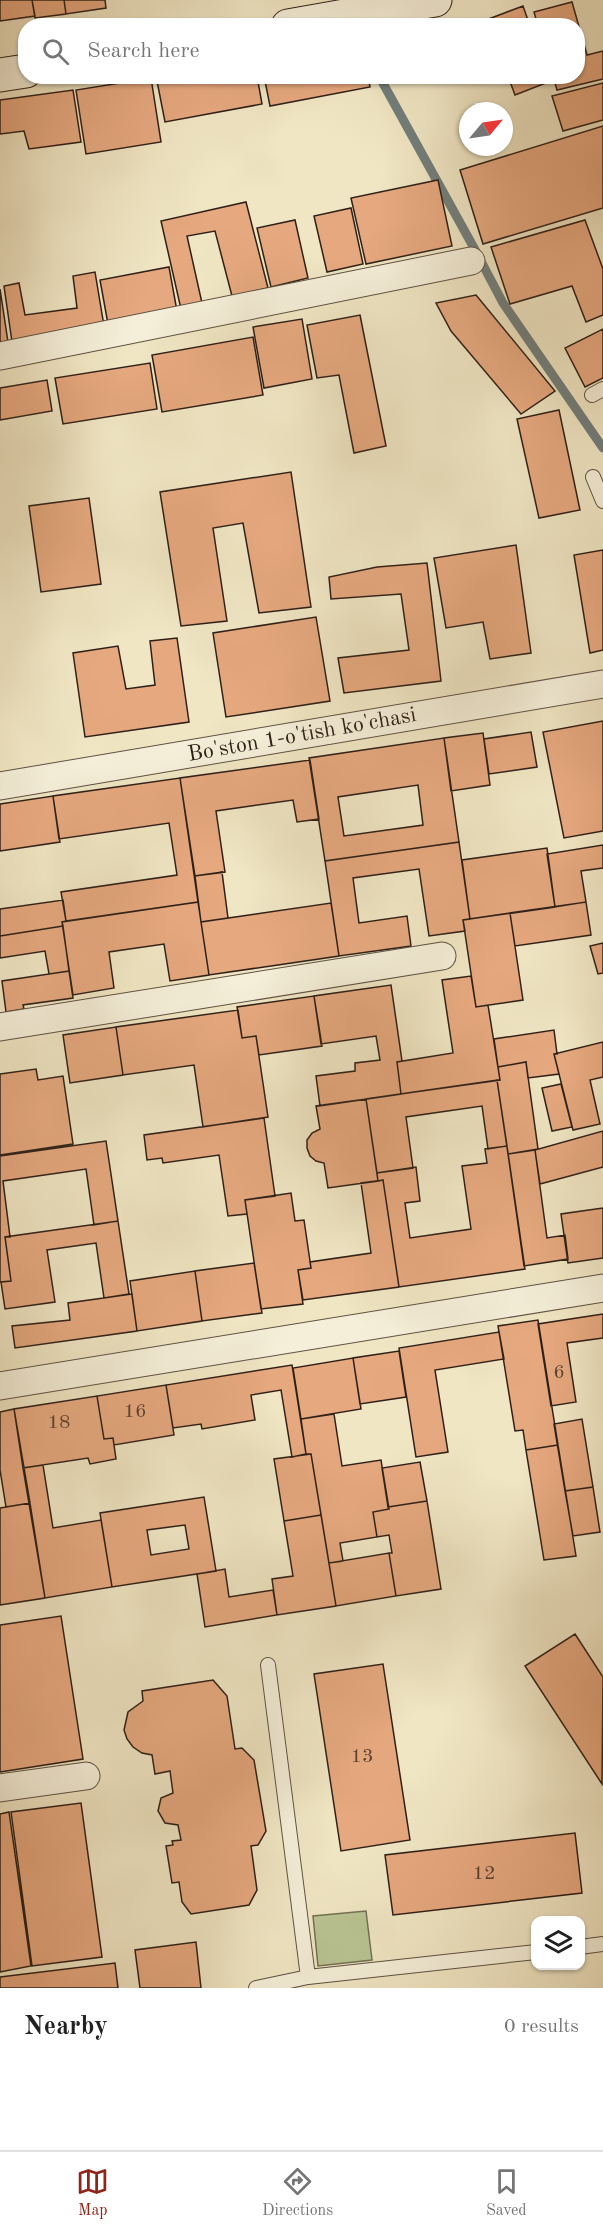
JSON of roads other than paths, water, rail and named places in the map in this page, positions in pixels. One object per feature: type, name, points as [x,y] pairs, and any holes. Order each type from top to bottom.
[{"type":"street","points":[[333,18],[435,0]]},
{"type":"street","points":[[0,75],[18,72]]},
{"type":"street","points":[[0,356],[471,261]]},
{"type":"street","name":"Bo'ston 1-o'tish ko'chasi","points":[[0,786],[603,684]]},
{"type":"street","points":[[0,1027],[442,956]]},
{"type":"street","points":[[0,1386],[603,1288]]},
{"type":"street","points":[[0,1788],[86,1776]]},
{"type":"lane","points":[[593,477],[603,501]]},
{"type":"lane","points":[[268,1665],[308,1977]]},
{"type":"lane","points":[[585,1946],[603,1944]]},
{"type":"lane","points":[[256,1988],[308,1977],[531,1953]]},
{"type":"waterway","points":[[383,84],[503,303],[603,448]]}]
